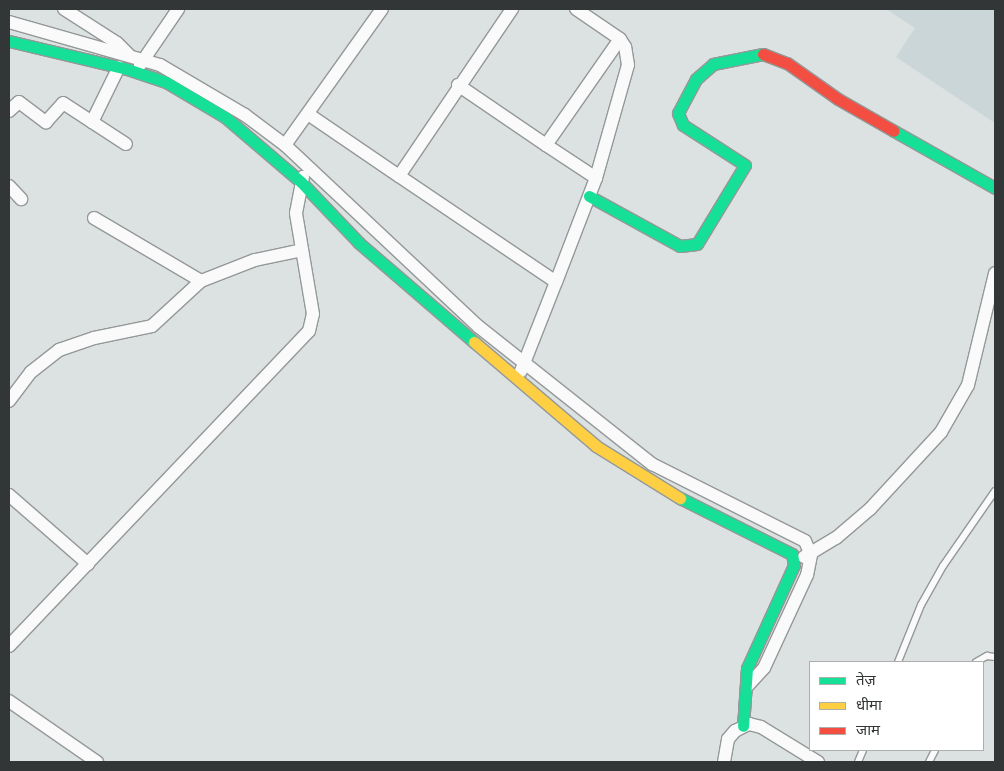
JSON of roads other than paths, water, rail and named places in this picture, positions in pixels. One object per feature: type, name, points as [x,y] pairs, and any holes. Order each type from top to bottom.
[{"type":"street","points":[[64,9],[136,58]]},
{"type":"street","points":[[137,72],[136,58],[178,9]]},
{"type":"street","points":[[285,145],[382,9]]},
{"type":"street","points":[[399,176],[458,85],[512,9]]},
{"type":"street","points":[[518,380],[556,282],[598,201],[596,178],[628,65],[625,47],[620,39],[576,9]]},
{"type":"street","points":[[9,22],[136,58],[183,76],[285,145],[524,364],[652,464],[686,484],[797,535],[804,541],[810,555],[807,574],[764,668],[748,686]]},
{"type":"street","points":[[546,145],[620,39]]},
{"type":"street","points":[[9,41],[137,72],[184,91],[225,117],[301,182],[386,267],[596,446],[628,469],[690,504],[787,550],[794,561]]},
{"type":"street","points":[[598,201],[680,246],[697,244],[745,165],[683,125],[678,112],[696,79],[713,64],[762,54],[787,63],[838,99],[995,188]]},
{"type":"street","points":[[92,122],[119,67]]},
{"type":"street","points":[[458,85],[596,178]]},
{"type":"street","points":[[9,110],[19,102],[46,122],[61,103],[126,144]]},
{"type":"street","points":[[308,114],[556,282]]},
{"type":"street","points":[[11,640],[88,564],[303,341],[313,314],[296,213],[301,182],[307,166]]},
{"type":"street","points":[[9,186],[21,199]]},
{"type":"street","points":[[94,218],[201,282]]},
{"type":"street","points":[[11,394],[31,372],[59,350],[94,338],[152,326],[201,282],[255,260],[302,250]]},
{"type":"street","points":[[386,267],[398,250]]},
{"type":"street","points":[[724,762],[728,739],[743,726],[748,686],[747,668],[794,561],[810,555],[870,509],[941,432],[968,385],[995,273]]},
{"type":"street","points":[[9,496],[88,564]]},
{"type":"street","points":[[9,702],[97,762]]},
{"type":"street","points":[[743,726],[760,727],[818,762]]},
{"type":"lane","points":[[898,661],[921,605],[943,566],[995,491]]},
{"type":"lane","points":[[978,661],[987,656],[995,657]]},
{"type":"lane","points":[[930,760],[938,762]]}]
